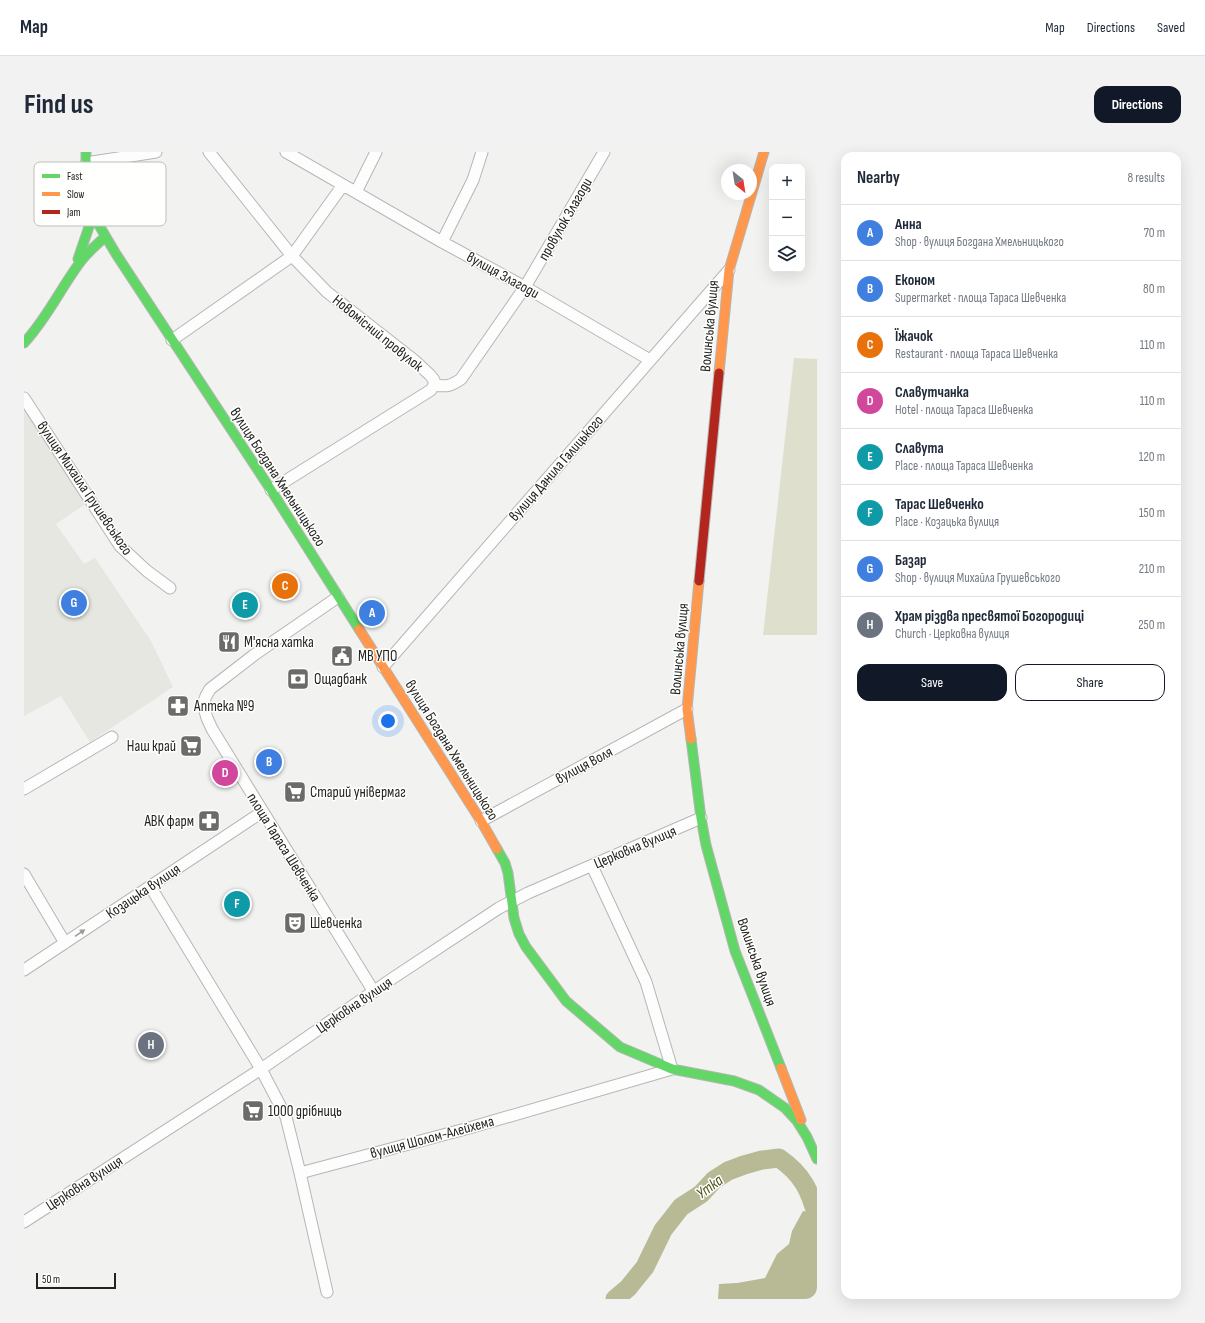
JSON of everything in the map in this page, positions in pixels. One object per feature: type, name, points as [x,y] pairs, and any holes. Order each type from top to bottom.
[{"type":"main road","name":"Волинська вулиця","points":[[764,152],[729,270],[687,709],[701,818],[706,845],[735,951],[807,1137]]},
{"type":"main road","points":[[75,270],[89,226]]},
{"type":"main road","name":"вулиця Богдана Хмельницького","points":[[98,226],[271,490],[480,821],[505,863],[508,873],[514,918],[519,934],[526,947],[566,1002],[620,1047],[672,1069],[734,1081],[759,1090],[770,1096],[785,1108],[797,1122],[807,1137],[817,1159]]},
{"type":"main road","points":[[24,343],[43,320],[75,270],[93,246],[105,237]]},
{"type":"main road","points":[[75,270],[96,255],[116,254]]},
{"type":"street","points":[[86,158],[156,152]]},
{"type":"street","name":"Новомісний провулок","points":[[209,152],[292,256],[327,292],[414,360],[434,380],[434,385],[431,390],[271,490]]},
{"type":"street","name":"вулиця Злагоди","points":[[286,152],[442,242],[525,287],[650,360]]},
{"type":"street","points":[[356,192],[376,152]]},
{"type":"street","points":[[442,242],[473,180],[482,152]]},
{"type":"street","name":"провулок Злагоди","points":[[434,385],[445,387],[453,385],[461,379],[525,287],[604,152]]},
{"type":"street","points":[[172,340],[292,256],[343,185]]},
{"type":"street","name":"вулиця Данила Галицького","points":[[383,667],[729,270]]},
{"type":"street","name":"вулиця Михайла Грушевського","points":[[24,398],[120,546],[147,571],[170,588]]},
{"type":"street","name":"площа Тараса Шевченка","points":[[338,597],[254,655],[210,689],[203,704],[209,724],[374,992]]},
{"type":"street","name":"вулиця Воля","points":[[480,821],[687,709]]},
{"type":"street","points":[[24,789],[112,736]]},
{"type":"street","name":"Козацька вулиця","points":[[24,970],[262,812]]},
{"type":"street","name":"Церковна вулиця","points":[[24,1222],[261,1069],[499,908],[528,893],[701,818]]},
{"type":"street","points":[[592,866],[646,982],[672,1069]]},
{"type":"street","points":[[24,874],[65,943]]},
{"type":"street","points":[[150,886],[261,1069],[286,1117],[327,1292]]},
{"type":"street","name":"вулиця Шолом-Алейхема","points":[[300,1173],[469,1128],[672,1069]]},
{"type":"shaded area","points":[[794,358],[817,359],[817,635],[763,635]]},
{"type":"shaded area","points":[[24,410],[87,503],[56,524],[84,564],[95,558],[151,641],[173,687],[90,742],[61,696],[24,716]]},
{"type":"shaded area","points":[[803,1211],[817,1213],[817,1299],[718,1299],[719,1284],[737,1283],[765,1278],[777,1254],[789,1244],[792,1231]]},
{"type":"waterway","name":"Утка","points":[[615,1299],[628,1288],[645,1267],[663,1230],[681,1207],[701,1194],[714,1180],[728,1171],[762,1160],[779,1158],[794,1170],[804,1183],[817,1217]]},
{"type":"traffic: fast","points":[[86,152],[86,162]]},
{"type":"traffic: fast","points":[[78,259],[89,226]]},
{"type":"traffic: fast","points":[[99,226],[116,254],[271,490],[359,629]]},
{"type":"traffic: fast","points":[[24,343],[47,313],[81,261],[105,237]]},
{"type":"traffic: fast","points":[[691,739],[706,845],[735,951],[781,1068]]},
{"type":"traffic: fast","points":[[497,849],[505,863],[508,873],[514,918],[519,934],[526,947],[566,1001],[620,1047],[672,1069],[734,1081],[759,1090],[785,1108],[797,1121],[807,1137],[817,1159]]},
{"type":"traffic: slow","points":[[719,373],[729,270],[764,152]]},
{"type":"traffic: slow","points":[[691,739],[687,709],[699,581]]},
{"type":"traffic: slow","points":[[359,629],[481,821],[497,849]]},
{"type":"traffic: slow","points":[[781,1068],[801,1120]]},
{"type":"traffic: jam","points":[[699,581],[719,373]]},
{"type":"place","name":"Їжачок","points":[[285,586]]},
{"type":"place","name":"Базар","points":[[74,603]]},
{"type":"place","name":"Славута","points":[[245,605]]},
{"type":"place","name":"Анна","points":[[372,613]]},
{"type":"place","name":"М'ясна хатка","points":[[229,642]]},
{"type":"place","name":"МВ УПО","points":[[342,656]]},
{"type":"place","name":"Ощадбанк","points":[[298,679]]},
{"type":"place","name":"Аптека №9","points":[[178,706]]},
{"type":"place","name":"Наш край","points":[[191,746]]},
{"type":"place","name":"Економ","points":[[269,762]]},
{"type":"place","name":"Славутчанка","points":[[225,773]]},
{"type":"place","name":"Старий універмаг","points":[[295,792]]},
{"type":"place","name":"АВК фарм","points":[[209,821]]},
{"type":"place","name":"Тарас Шевченко","points":[[237,904]]},
{"type":"place","name":"Шевченка","points":[[295,923]]},
{"type":"place","name":"Храм різдва пресвятої Богородиці","points":[[151,1045]]},
{"type":"place","name":"1000 дрібниць","points":[[253,1111]]}]
